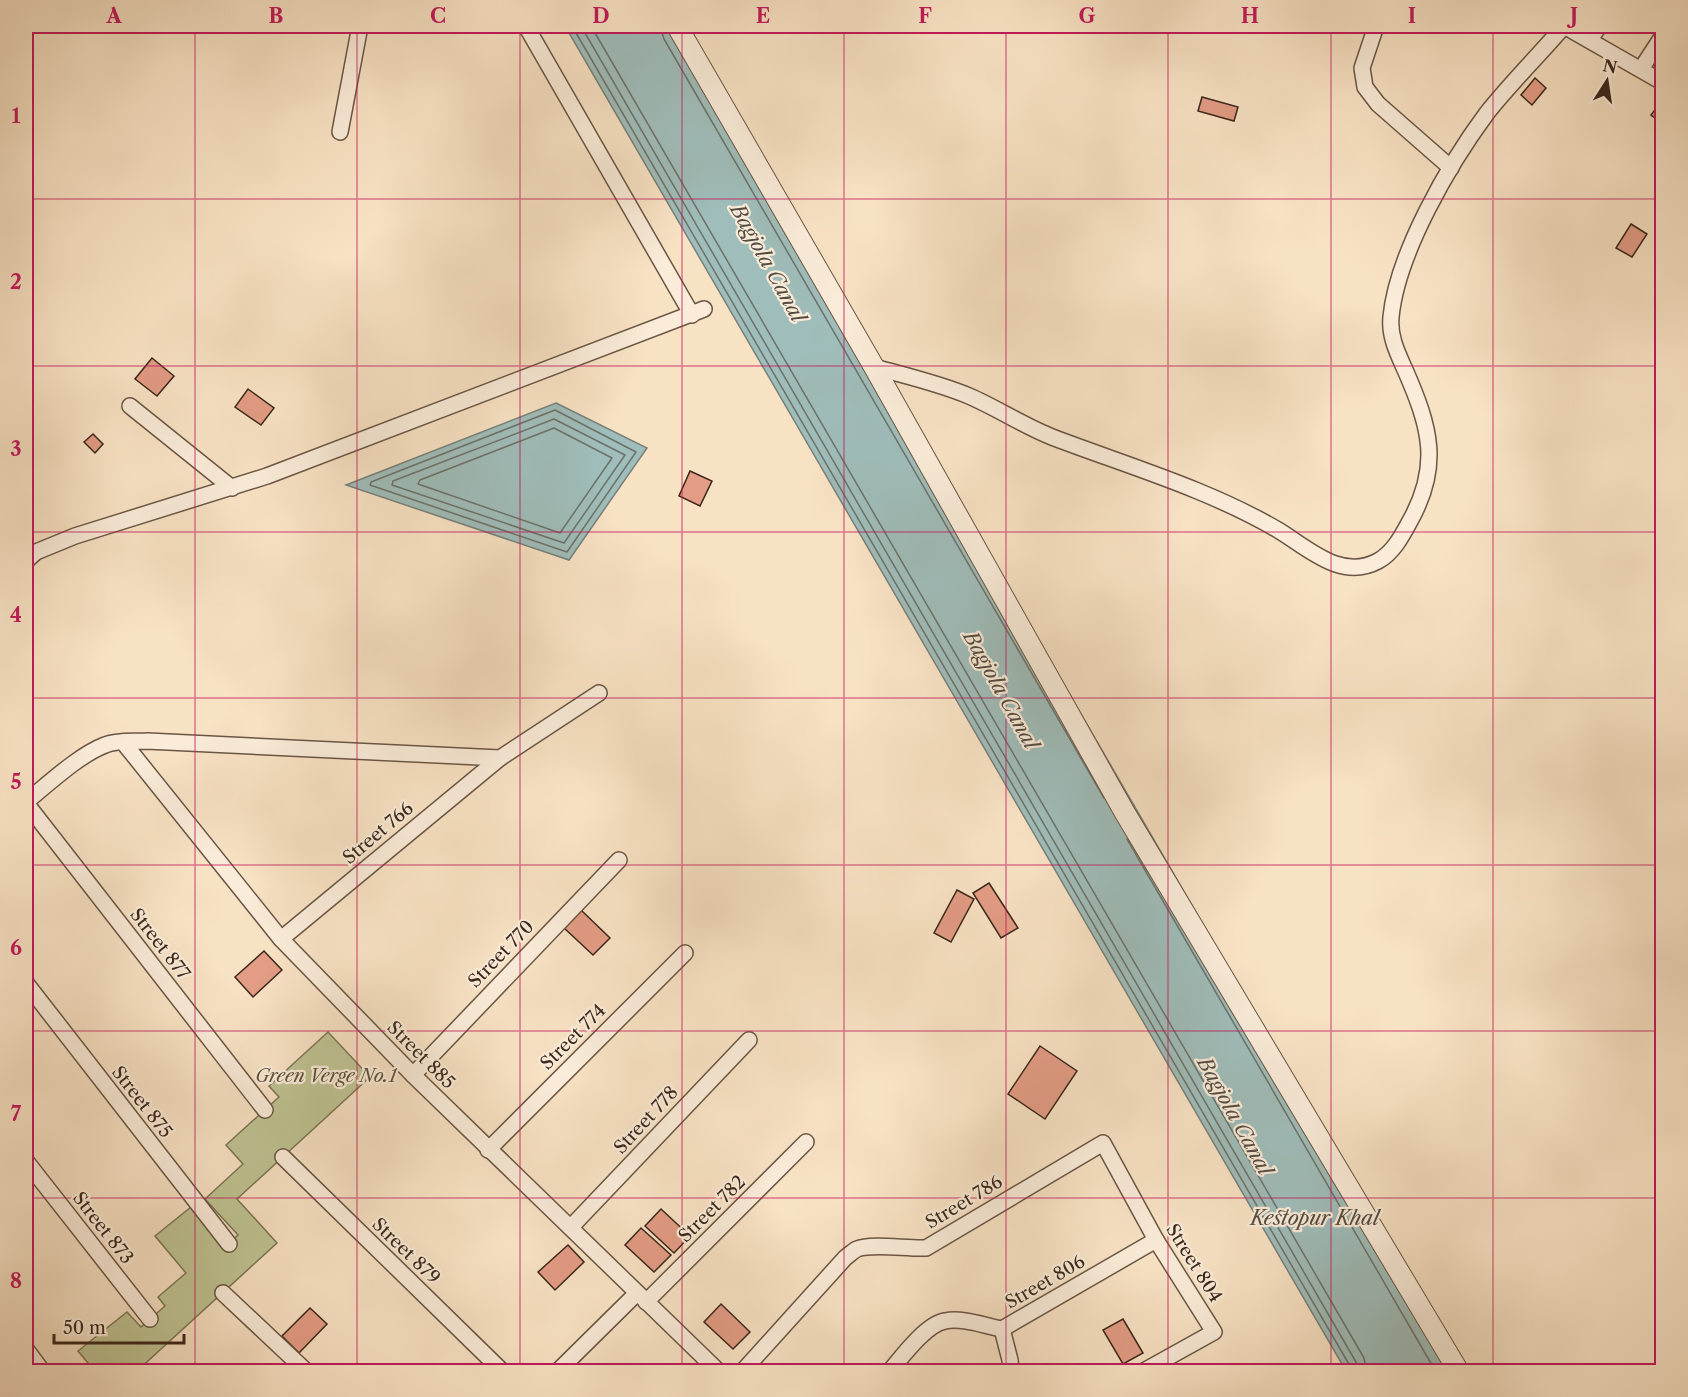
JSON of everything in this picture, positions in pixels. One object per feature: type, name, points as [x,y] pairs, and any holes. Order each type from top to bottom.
[{"type":"street","points":[[340,132],[360,26]]},
{"type":"street","points":[[26,561],[36,552],[75,536],[231,488],[332,452],[698,312],[526,26]]},
{"type":"street","points":[[677,26],[802,253],[874,367],[1125,813],[1459,1371]]},
{"type":"street","points":[[1376,26],[1362,68],[1365,87],[1378,104],[1451,168]]},
{"type":"street","points":[[874,367],[938,384],[966,395],[1047,435],[1212,497],[1280,531],[1319,557],[1340,566],[1361,568],[1380,560],[1400,540],[1415,513],[1426,479],[1430,461],[1427,431],[1421,406],[1393,343],[1390,319],[1399,273],[1431,204],[1451,168],[1488,112],[1564,26],[1662,82]]},
{"type":"street","points":[[1590,40],[1599,26]]},
{"type":"street","points":[[1641,69],[1662,37]]},
{"type":"street","points":[[130,406],[231,488]]},
{"type":"street","name":"Street 766","points":[[281,939],[500,758],[599,693]]},
{"type":"street","points":[[26,802],[85,756],[106,744],[123,742],[500,758]]},
{"type":"street","name":"Street 885","points":[[123,742],[281,939],[488,1150],[719,1371]]},
{"type":"street","name":"Street 877","points":[[26,802],[265,1110]]},
{"type":"street","name":"Street 770","points":[[413,1075],[619,860]]},
{"type":"street","name":"Street 774","points":[[488,1150],[685,953]]},
{"type":"street","name":"Street 875","points":[[26,984],[229,1244]]},
{"type":"street","name":"Street 778","points":[[571,1227],[749,1040]]},
{"type":"street","name":"Street 782","points":[[557,1371],[641,1298],[806,1142]]},
{"type":"street","name":"Street 804","points":[[1103,1143],[1156,1240],[1214,1332],[1142,1371]]},
{"type":"street","name":"Street 786","points":[[742,1371],[845,1258],[856,1249],[926,1248],[1103,1143]]},
{"type":"street","name":"Street 879","points":[[283,1157],[313,1189],[503,1371]]},
{"type":"street","name":"Street 873","points":[[26,1161],[150,1319]]},
{"type":"street","name":"Street 806","points":[[889,1371],[933,1326],[946,1320],[1002,1329],[1156,1240]]},
{"type":"street","points":[[223,1293],[307,1371]]},
{"type":"street","points":[[1002,1329],[1011,1371]]},
{"type":"street","points":[[26,1349],[43,1371]]},
{"type":"green space","name":"Green Verge No.1","points":[[328,1032],[370,1077],[237,1199],[277,1243],[137,1371],[78,1372],[88,1363],[78,1351],[127,1312],[141,1327],[165,1306],[158,1297],[186,1273],[155,1236],[191,1207],[224,1248],[238,1235],[205,1199],[243,1164],[226,1145],[279,1097],[269,1086]]},
{"type":"water","name":"Kestopur Khal","points":[[565,26],[682,26],[1462,1371],[1346,1371]]},
{"type":"water","points":[[556,403],[647,448],[569,560],[346,485]]},
{"type":"building","points":[[1535,78],[1546,88],[1532,105],[1521,95]]},
{"type":"building","points":[[1202,97],[1238,107],[1234,121],[1198,111]]},
{"type":"building","points":[[1662,100],[1662,123],[1651,115]]},
{"type":"building","points":[[1631,224],[1647,234],[1632,257],[1616,248]]},
{"type":"building","points":[[152,358],[174,376],[157,396],[135,379]]},
{"type":"building","points":[[248,389],[274,408],[261,425],[235,407]]},
{"type":"building","points":[[93,434],[103,444],[95,453],[84,442]]},
{"type":"building","points":[[690,471],[712,481],[700,506],[679,496]]},
{"type":"building","points":[[989,883],[1018,928],[1001,938],[973,893]]},
{"type":"building","points":[[957,890],[974,899],[951,942],[934,933]]},
{"type":"building","points":[[581,910],[610,938],[593,955],[564,928]]},
{"type":"building","points":[[264,951],[282,970],[253,997],[235,977]]},
{"type":"building","points":[[1040,1046],[1077,1071],[1045,1119],[1008,1094]]},
{"type":"building","points":[[661,1209],[690,1236],[674,1253],[645,1226]]},
{"type":"building","points":[[641,1228],[671,1255],[654,1272],[625,1245]]},
{"type":"building","points":[[568,1245],[584,1262],[555,1290],[538,1272]]},
{"type":"building","points":[[721,1304],[750,1332],[733,1349],[704,1322]]},
{"type":"building","points":[[310,1308],[327,1324],[299,1353],[282,1336]]},
{"type":"building","points":[[1123,1319],[1143,1353],[1123,1364],[1103,1330]]},
{"type":"water label","name":"Bagjola Canal","points":[[768,263]]},
{"type":"water label","name":"Bagjola Canal","points":[[1001,690]]},
{"type":"water label","name":"Bagjola Canal","points":[[1235,1116]]}]
